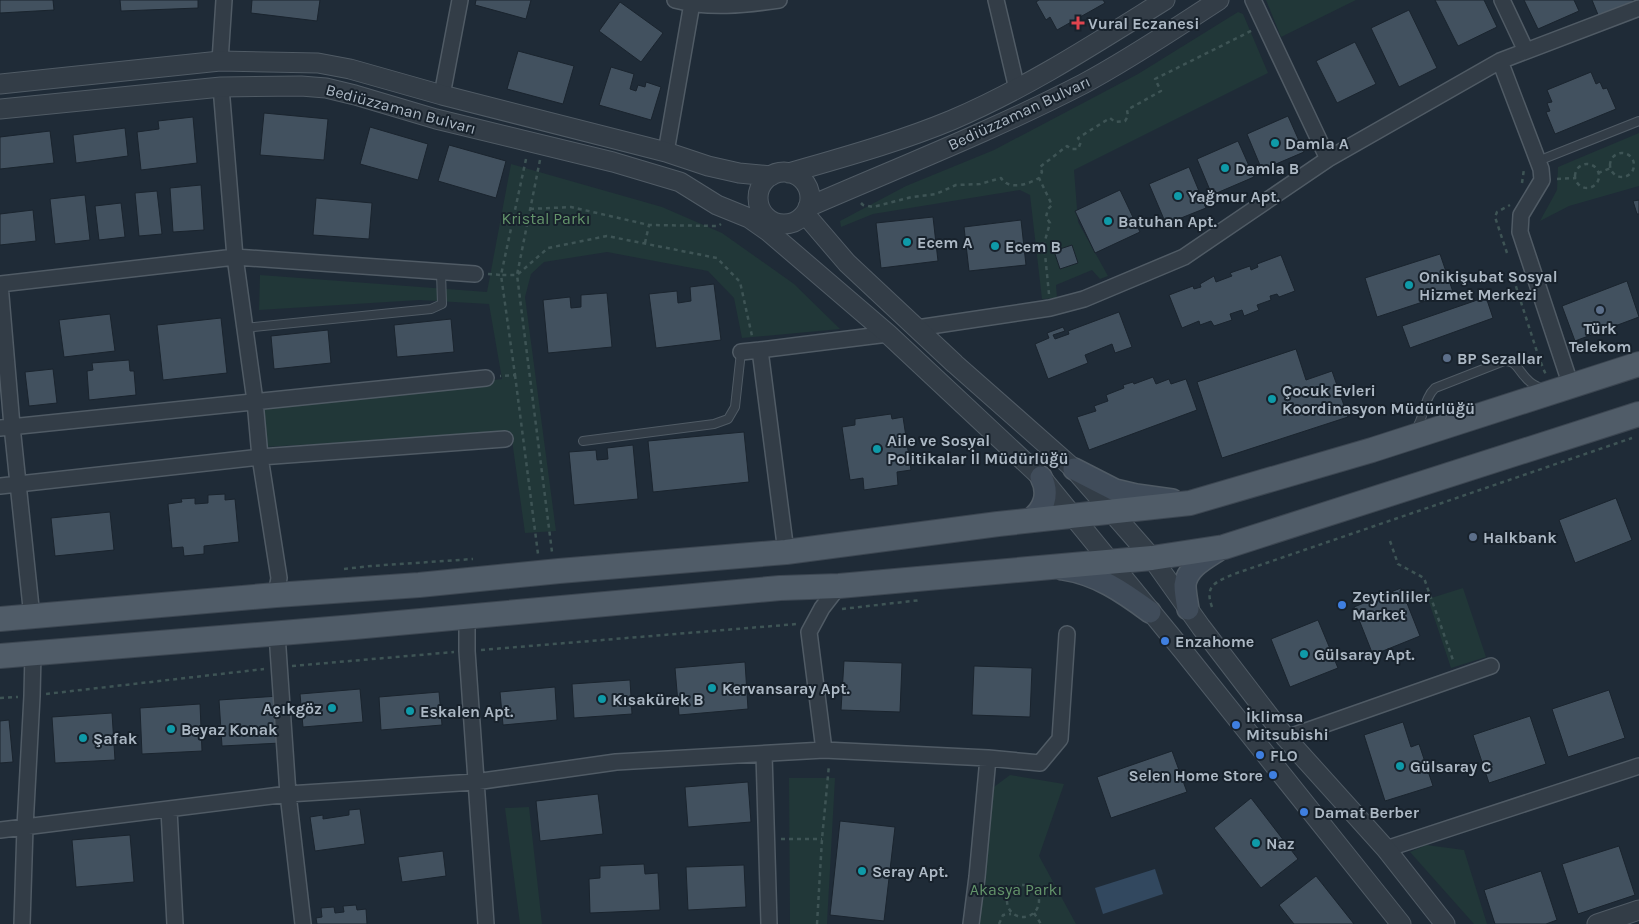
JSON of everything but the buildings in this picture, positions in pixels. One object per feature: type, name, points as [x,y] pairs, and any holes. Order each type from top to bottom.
[{"type":"main road","points":[[0,619],[276,595],[419,585],[786,552],[1028,521],[1190,503],[1403,440],[1558,385],[1639,364]]},
{"type":"main road","points":[[0,656],[277,634],[780,588],[839,586],[1152,558],[1224,547],[1639,414]]},
{"type":"main road","points":[[1074,469],[1115,490],[1174,500],[1205,499]]},
{"type":"main road","points":[[1028,521],[1035,517],[1044,504],[1045,487],[1041,477]]},
{"type":"main road","points":[[1188,609],[1186,585],[1190,573],[1198,564],[1224,547]]},
{"type":"main road","points":[[1041,568],[1077,571],[1102,580],[1150,612]]},
{"type":"street","points":[[220,61],[224,0]]},
{"type":"street","points":[[442,95],[460,0]]},
{"type":"street","points":[[675,0],[712,5],[739,5],[779,0]]},
{"type":"street","points":[[996,0],[1017,89]]},
{"type":"street","name":"Bediüzzaman Bulvarı","points":[[0,84],[220,61],[329,65],[666,152],[708,166],[739,173],[780,174],[881,147],[953,119],[1017,89],[1092,46],[1165,0]]},
{"type":"street","name":"Bediüzzaman Bulvarı","points":[[807,210],[850,189],[1025,113],[1085,83],[1219,0]]},
{"type":"street","points":[[1253,0],[1263,25],[1328,159]]},
{"type":"street","points":[[1502,0],[1526,51]]},
{"type":"street","points":[[666,152],[692,3]]},
{"type":"street","points":[[917,328],[1050,308],[1084,299],[1184,257],[1328,159],[1500,61],[1639,8]]},
{"type":"street","points":[[1500,61],[1531,162],[1541,169],[1542,180],[1521,215],[1520,232],[1558,385]]},
{"type":"street","name":"Bediüzzaman Bulvarı","points":[[0,109],[221,87],[301,86],[326,88],[436,119],[612,162],[680,182],[717,205],[742,215],[763,227],[888,334],[1041,477],[1184,652],[1401,924]]},
{"type":"street","points":[[221,87],[235,257],[255,401],[260,457],[279,578],[276,595]]},
{"type":"street","points":[[742,215],[771,221],[786,224],[793,223],[807,210],[810,194],[805,183],[800,178],[780,174],[764,181],[760,188],[758,203],[760,210],[771,221]]},
{"type":"street","points":[[807,210],[847,263],[955,364],[1074,469],[1152,558],[1188,609],[1286,738],[1386,849],[1445,924]]},
{"type":"street","points":[[32,617],[18,484],[6,427],[0,284],[235,257],[475,274]]},
{"type":"street","points":[[786,552],[752,351],[888,334]]},
{"type":"street","points":[[6,427],[486,378]]},
{"type":"street","points":[[0,486],[260,457],[505,440]]},
{"type":"street","points":[[827,751],[809,632],[822,608],[839,586]]},
{"type":"street","points":[[467,617],[467,651],[486,924]]},
{"type":"street","points":[[277,634],[288,794],[303,924]]},
{"type":"street","points":[[0,830],[288,794],[476,782],[616,762],[827,751],[988,758],[1040,763],[1060,739],[1067,634]]},
{"type":"street","points":[[22,924],[33,653]]},
{"type":"street","points":[[1286,738],[1491,666]]},
{"type":"street","points":[[764,754],[769,924]]},
{"type":"street","points":[[971,924],[988,758]]},
{"type":"street","points":[[1386,849],[1639,766]]},
{"type":"street","points":[[169,810],[175,924]]},
{"type":"street","points":[[1597,924],[1639,910]]},
{"type":"lane","points":[[1531,162],[1639,121]]},
{"type":"lane","points":[[245,328],[432,309],[442,304],[441,272]]},
{"type":"lane","points":[[583,441],[714,424],[728,419],[735,407],[752,351]]},
{"type":"lane","points":[[1403,440],[1420,424],[1430,394],[1434,388],[1504,361],[1514,363],[1524,377],[1532,384],[1542,388],[1558,385]]},
{"type":"path","points":[[850,189],[863,205],[873,207],[912,197],[936,194],[956,185],[980,184],[1001,178],[1004,182],[1014,186],[1030,184],[1039,178],[1042,172],[1040,167],[1067,146],[1070,149],[1078,149],[1081,142],[1078,138],[1110,118],[1115,122],[1125,121],[1128,116],[1127,110],[1161,91],[1155,79],[1263,25]]},
{"type":"path","points":[[536,144],[530,209],[517,275],[552,554]]},
{"type":"path","points":[[536,144],[501,275],[538,554]]},
{"type":"path","points":[[1624,153],[1633,160],[1632,171],[1626,176],[1619,176],[1611,168],[1611,160],[1616,155],[1624,153]]},
{"type":"path","points":[[1633,160],[1639,158]]},
{"type":"path","points":[[1520,190],[1524,172],[1531,162]]},
{"type":"path","points":[[1585,165],[1592,166],[1598,173],[1597,182],[1587,188],[1580,186],[1576,178],[1578,168],[1585,165]]},
{"type":"path","points":[[1598,173],[1611,168]]},
{"type":"path","points":[[1039,178],[1052,205],[1048,209],[1046,217],[1050,223],[1044,244],[1050,308]]},
{"type":"path","points":[[1542,180],[1576,178]]},
{"type":"path","points":[[1507,253],[1495,217],[1498,212],[1513,202]]},
{"type":"path","points":[[530,209],[571,207],[649,225],[718,226],[742,215]]},
{"type":"path","points":[[645,243],[649,225]]},
{"type":"path","points":[[475,274],[517,275],[548,248],[607,236],[717,258],[740,282],[752,351]]},
{"type":"path","points":[[1511,271],[1539,358],[1558,385]]},
{"type":"path","points":[[486,378],[515,375]]},
{"type":"path","points":[[1212,607],[1210,598],[1213,585],[1234,574],[1639,436]]},
{"type":"path","points":[[1390,541],[1398,564],[1424,578],[1459,676]]},
{"type":"path","points":[[0,698],[279,668],[814,623],[844,607],[923,599]]},
{"type":"path","points":[[817,924],[827,751]]},
{"type":"path","points":[[766,838],[822,839]]},
{"type":"path","points":[[999,924],[1003,915],[1012,914],[1024,917],[1034,913],[1039,904],[1037,894],[1029,886],[1024,885],[1014,888],[1007,896],[1007,906],[1012,914]]},
{"type":"path","points":[[1034,913],[1041,924]]},
{"type":"green space","points":[[1266,0],[1356,0],[1281,37]]},
{"type":"green space","points":[[1238,12],[1243,14],[1268,73],[1074,170],[1078,222],[1108,276],[1100,279],[1092,270],[1056,285],[1057,298],[1042,299],[1030,195],[1020,190],[873,214],[841,227],[840,221],[906,186],[994,150],[1138,74]]},
{"type":"green space","points":[[1639,133],[1639,186],[1569,206],[1540,221],[1557,190],[1558,167]]},
{"type":"green space","name":"Kristal Parkı","points":[[511,164],[662,207],[722,233],[794,284],[840,329],[742,338],[734,298],[708,271],[607,252],[544,262],[531,274],[525,297],[556,531],[525,533],[511,433],[264,447],[261,409],[502,379],[489,304],[419,300],[259,310],[260,275],[487,292]]},
{"type":"green space","points":[[1463,588],[1486,657],[1451,668],[1428,599]]},
{"type":"green space","name":"Akasya Parkı","points":[[1010,775],[1064,784],[1039,856],[1076,924],[975,924],[994,787]]},
{"type":"green space","points":[[789,778],[835,778],[827,924],[790,924]]},
{"type":"green space","points":[[529,807],[542,924],[520,924],[505,808]]},
{"type":"green space","points":[[1426,845],[1464,850],[1487,924],[1474,924],[1410,852]]},
{"type":"water","points":[[1155,869],[1163,894],[1103,914],[1095,888]]},
{"type":"place","name":"Vural Eczanesi","points":[[1078,23]]},
{"type":"place","name":"Damla A","points":[[1275,143]]},
{"type":"place","name":"Damla B","points":[[1225,168]]},
{"type":"place","name":"Yağmur Apt.","points":[[1178,196]]},
{"type":"place","name":"Batuhan Apt.","points":[[1108,221]]},
{"type":"place","name":"Ecem A","points":[[907,242]]},
{"type":"place","name":"Ecem B","points":[[995,246]]},
{"type":"place","name":"Onikişubat Sosyal Hizmet Merkezi","points":[[1409,285]]},
{"type":"place","name":"Türk Telekom","points":[[1600,310]]},
{"type":"place","name":"BP Sezallar","points":[[1447,358]]},
{"type":"place","name":"Çocuk Evleri Koordinasyon Müdürlüğü","points":[[1272,399]]},
{"type":"place","name":"Aile ve Sosyal Politikalar İl Müdürlüğü","points":[[877,449]]},
{"type":"place","name":"Halkbank","points":[[1473,537]]},
{"type":"place","name":"Zeytinliler Market","points":[[1342,605]]},
{"type":"place","name":"Enzahome","points":[[1165,641]]},
{"type":"place","name":"Gülsaray Apt.","points":[[1304,654]]},
{"type":"place","name":"Kervansaray Apt.","points":[[712,688]]},
{"type":"place","name":"Kısakürek B","points":[[602,699]]},
{"type":"place","name":"Açıkgöz","points":[[332,708]]},
{"type":"place","name":"Eskalen Apt.","points":[[410,711]]},
{"type":"place","name":"İklimsa Mitsubishi","points":[[1236,725]]},
{"type":"place","name":"Beyaz Konak","points":[[171,729]]},
{"type":"place","name":"Şafak","points":[[83,738]]},
{"type":"place","name":"FLO","points":[[1260,755]]},
{"type":"place","name":"Gülsaray C","points":[[1400,766]]},
{"type":"place","name":"Selen Home Store","points":[[1273,775]]},
{"type":"place","name":"Damat Berber","points":[[1304,812]]},
{"type":"place","name":"Naz","points":[[1256,843]]},
{"type":"place","name":"Seray Apt.","points":[[862,871]]}]
